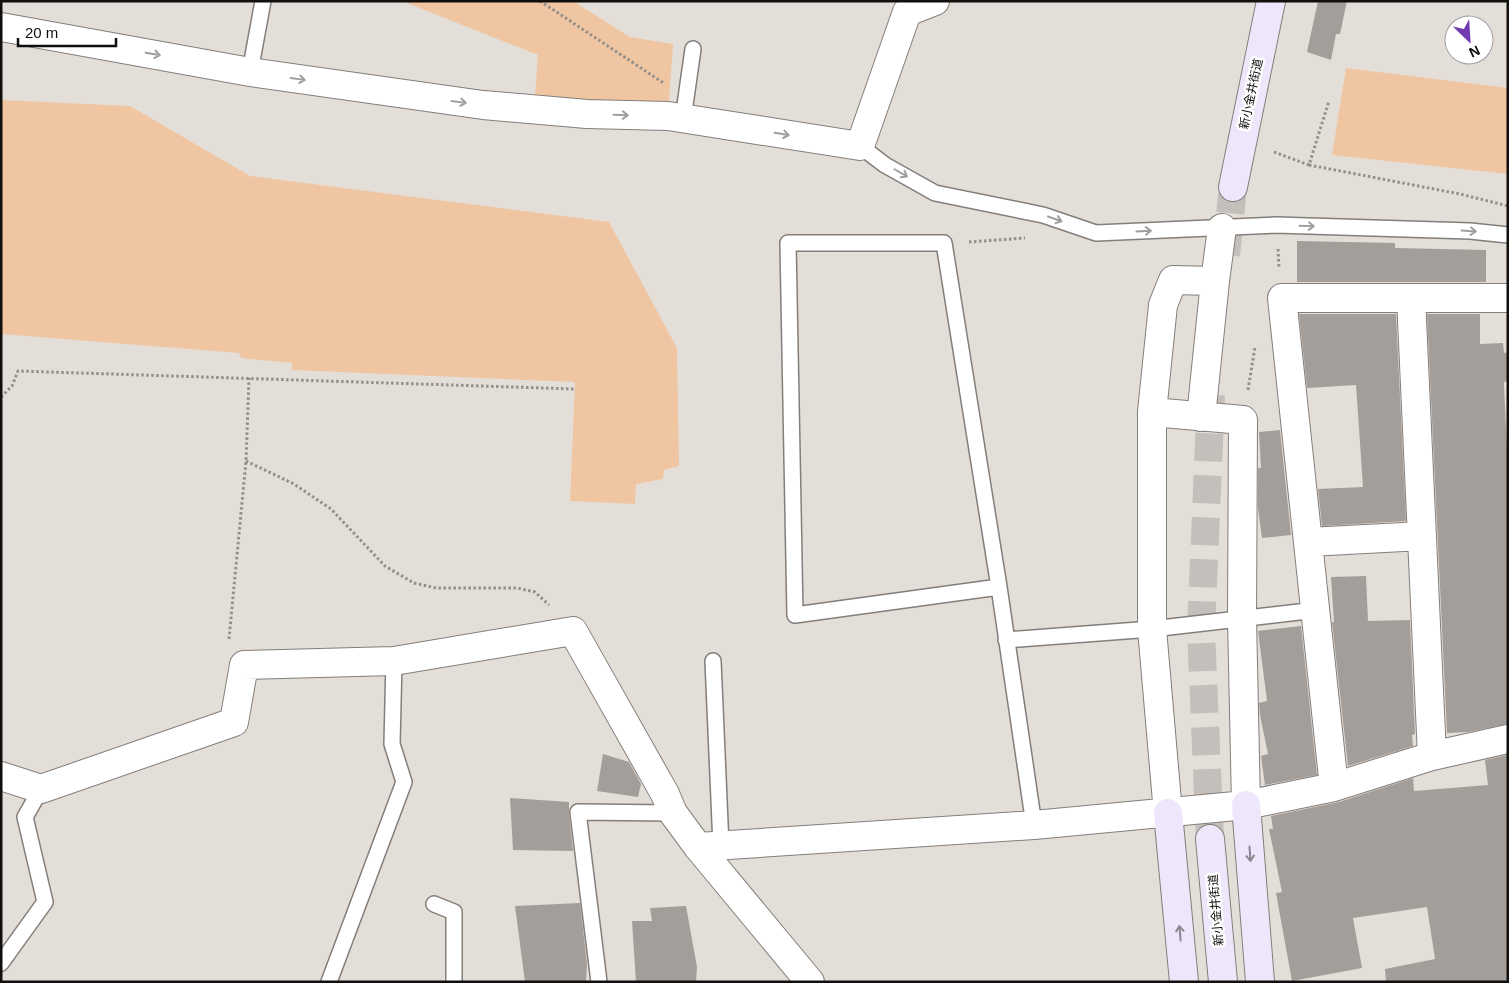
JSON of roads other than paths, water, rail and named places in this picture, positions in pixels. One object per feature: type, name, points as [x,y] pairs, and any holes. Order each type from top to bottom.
[{"type":"main road","name":"新小金井街道","points":[[1233,187],[1271,1]]},
{"type":"main road","points":[[1246,805],[1260,982]]},
{"type":"main road","points":[[1168,813],[1184,982]]},
{"type":"main road","name":"新小金井街道","points":[[1210,839],[1223,982]]},
{"type":"street","points":[[1,27],[250,72],[483,105],[588,114],[668,116],[860,146],[902,7],[935,1]]},
{"type":"street","points":[[1201,417],[1222,228]]},
{"type":"street","points":[[1168,813],[1152,629],[1152,412],[1163,305],[1173,280],[1215,281]]},
{"type":"street","points":[[1334,787],[1282,298],[1508,298]]},
{"type":"street","points":[[1411,298],[1432,756]]},
{"type":"street","points":[[1152,412],[1243,420],[1242,618],[1246,805]]},
{"type":"street","points":[[1309,542],[1422,536]]},
{"type":"street","points":[[1,776],[41,789],[234,722],[244,665],[394,661],[573,631],[665,794],[673,813],[710,846],[810,982]]},
{"type":"street","points":[[710,846],[1034,825],[1246,805],[1334,787],[1432,756],[1508,739]]},
{"type":"lane","points":[[250,72],[264,1]]},
{"type":"lane","points":[[683,119],[693,50]]},
{"type":"lane","points":[[860,146],[886,165],[935,193],[1043,215],[1096,233],[1276,225],[1470,231],[1508,235]]},
{"type":"lane","points":[[999,588],[796,615],[788,243],[944,243],[999,588],[1034,825]]},
{"type":"lane","points":[[1006,640],[1152,629],[1316,610]]},
{"type":"lane","points":[[710,846],[713,660]]},
{"type":"lane","points":[[329,982],[404,782],[392,744],[394,661]]},
{"type":"lane","points":[[1,963],[45,902],[25,817],[41,789]]},
{"type":"lane","points":[[599,982],[578,812],[673,813]]},
{"type":"lane","points":[[434,904],[454,912],[454,982]]},
{"type":"tunnel","points":[[1226,255],[1233,187]]},
{"type":"tunnel","points":[[1210,839],[1201,631],[1211,395]]}]
